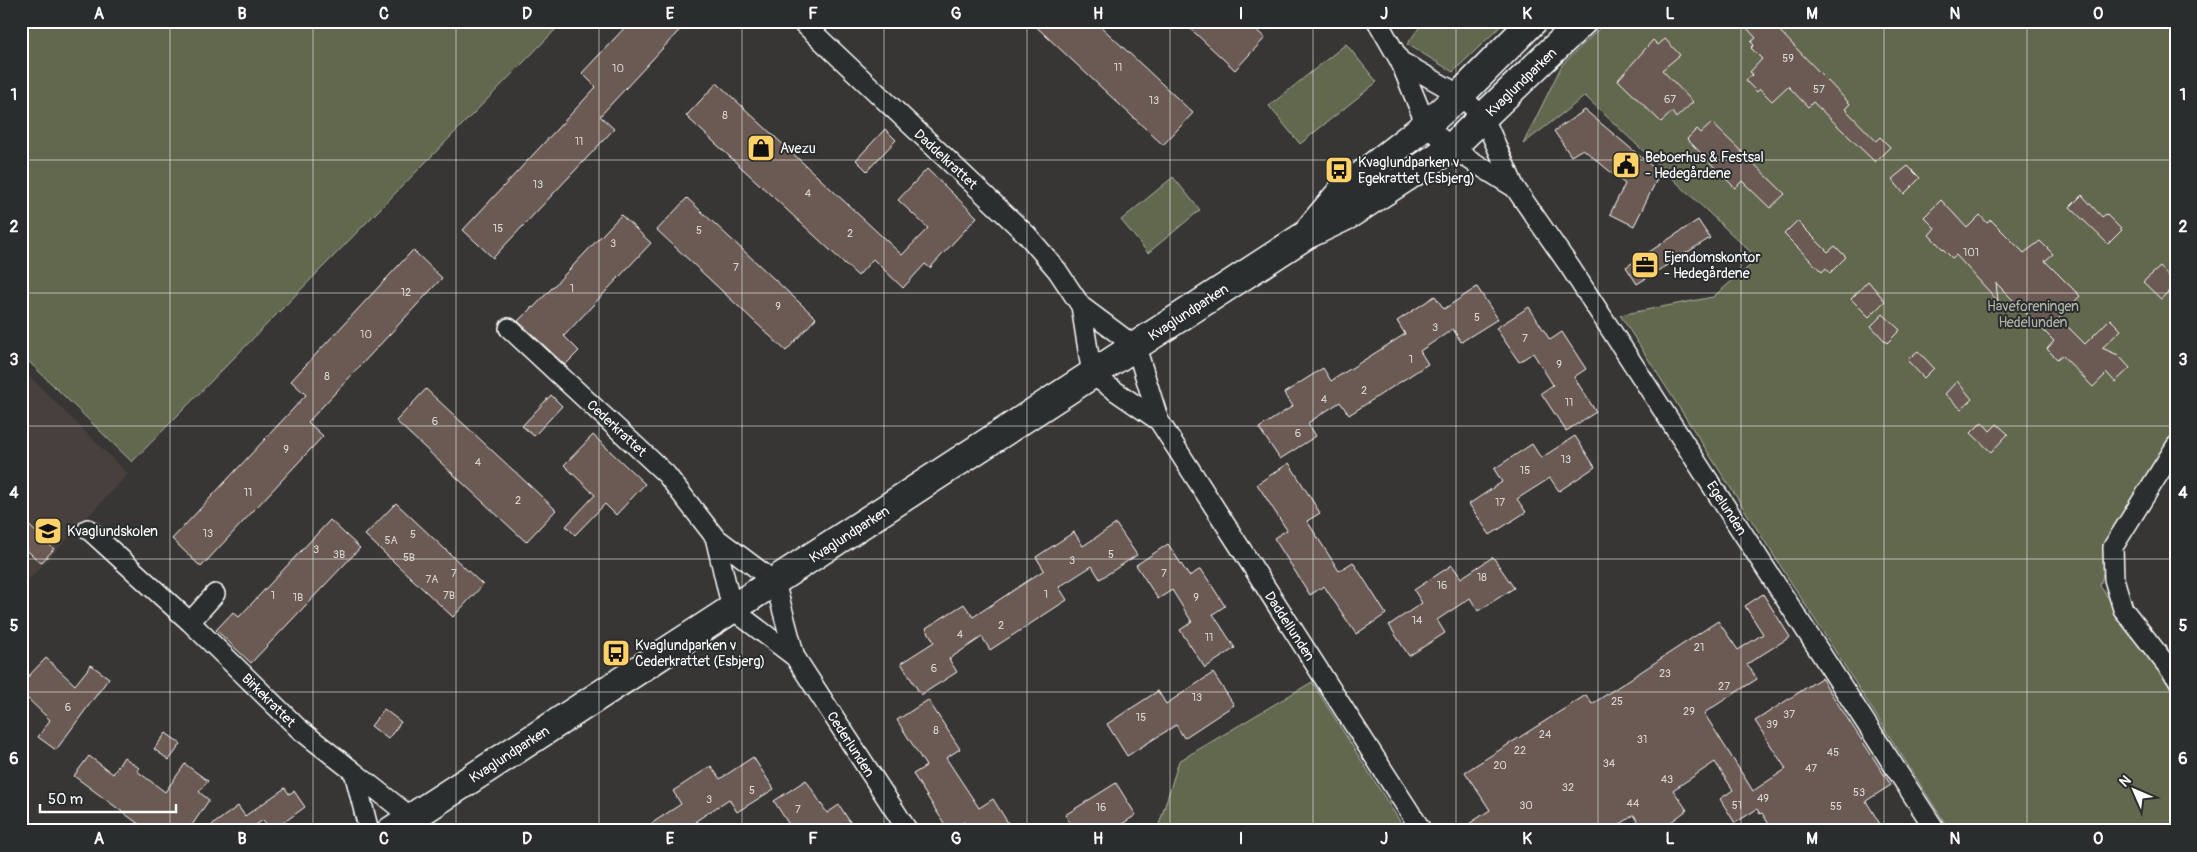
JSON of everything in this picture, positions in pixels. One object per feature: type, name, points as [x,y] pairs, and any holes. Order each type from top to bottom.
[{"type":"street","name":"Daddelkrattet","points":[[801,21],[1027,235],[1057,270],[1081,306],[1136,347]]},
{"type":"street","points":[[1377,21],[1400,61],[1426,125]]},
{"type":"street","name":"Kvaglundparken","points":[[1306,235],[1343,190],[1426,125],[1460,95],[1533,21]]},
{"type":"street","name":"Kvaglundparken","points":[[406,826],[732,609],[1306,235],[1348,215],[1451,148],[1583,21]]},
{"type":"street","name":"Egelunden","points":[[1400,61],[1460,95],[1484,118],[1515,188],[1570,267],[1936,831]]},
{"type":"street","name":"Egelunden","points":[[1426,125],[1451,148],[1515,188]]},
{"type":"street","name":"Daddelkrattet","points":[[1081,306],[1092,375]]},
{"type":"street","name":"Cederkrattet","points":[[509,328],[666,474],[715,537],[775,582]]},
{"type":"street","name":"Daddellunden","points":[[1136,347],[1159,421],[1422,831]]},
{"type":"street","name":"Daddellunden","points":[[1092,375],[1159,421]]},
{"type":"street","points":[[2176,446],[2113,547],[2114,579],[2123,609],[2176,677]]},
{"type":"street","name":"Birkekrattet","points":[[88,529],[190,622],[299,729],[354,772],[406,826]]},
{"type":"street","name":"Cederkrattet","points":[[715,537],[732,609]]},
{"type":"street","name":"Cederlunden","points":[[775,582],[795,657],[908,831]]},
{"type":"street","points":[[190,622],[215,594]]},
{"type":"street","name":"Cederlunden","points":[[732,609],[795,657]]},
{"type":"street","points":[[354,772],[369,831]]},
{"type":"shaded area","name":"Kvaglundskolen","points":[[21,368],[128,474],[21,588]]},
{"type":"green space","points":[[21,21],[564,21],[132,462],[21,354]]},
{"type":"green space","points":[[1415,21],[1506,21],[1453,72],[1407,44],[1419,28]]},
{"type":"green space","name":"Haveforeningen Hedelunden","points":[[1607,21],[2176,21],[2176,436],[2111,542],[2100,586],[2176,695],[2176,831],[1950,831],[1620,315],[1713,297],[1758,259],[1585,96],[1523,144],[1562,65]]},
{"type":"green space","points":[[1346,44],[1377,82],[1300,144],[1269,106]]},
{"type":"green space","points":[[1173,177],[1200,210],[1148,253],[1121,220]]},
{"type":"green space","points":[[1312,682],[1406,831],[1157,831],[1179,761]]},
{"type":"building","points":[[631,21],[688,21],[600,116],[614,129],[493,258],[463,230],[596,87],[582,73]]},
{"type":"building","points":[[1030,21],[1095,21],[1193,113],[1163,145]]},
{"type":"building","points":[[1182,21],[1247,21],[1265,38],[1235,70]]},
{"type":"building","points":[[1754,21],[1770,21],[1850,104],[1845,109],[1876,141],[1880,137],[1890,147],[1875,162],[1813,102],[1808,107],[1788,86],[1772,101],[1760,89],[1757,92],[1746,81],[1753,74],[1750,72],[1762,59],[1751,48],[1754,45],[1751,42],[1756,38],[1747,28]]},
{"type":"building","points":[[1665,39],[1680,55],[1662,70],[1693,102],[1676,118],[1672,112],[1661,122],[1618,80],[1653,40],[1658,45]]},
{"type":"building","points":[[717,83],[902,255],[928,228],[898,200],[927,169],[977,217],[930,268],[925,264],[903,288],[873,259],[858,276],[686,116]]},
{"type":"building","name":"Beboerhus & Festsal - Hedegårdene","points":[[1585,110],[1660,173],[1634,226],[1610,214],[1625,184],[1583,149],[1571,156],[1554,131]]},
{"type":"building","points":[[1712,123],[1785,194],[1770,208],[1742,181],[1735,188],[1687,139],[1697,129],[1701,133]]},
{"type":"building","points":[[885,129],[896,140],[867,171],[856,160]]},
{"type":"building","points":[[1908,166],[1920,178],[1904,194],[1892,179]]},
{"type":"building","points":[[2082,195],[2102,217],[2106,214],[2122,230],[2108,244],[2070,207]]},
{"type":"building","points":[[687,198],[816,318],[786,351],[657,230]]},
{"type":"building","points":[[1941,200],[1967,228],[1980,215],[1987,223],[1991,220],[2024,253],[2040,241],[2053,254],[2045,261],[2080,296],[2059,318],[2085,344],[2110,319],[2121,330],[2102,348],[2118,355],[2130,368],[2115,382],[2107,373],[2093,387],[2062,355],[2057,359],[2047,349],[2054,341],[1996,283],[1998,301],[1956,255],[1952,258],[1929,235],[1935,228],[1924,217]]},
{"type":"building","points":[[621,215],[651,243],[564,336],[579,351],[565,365],[518,321],[533,308]]},
{"type":"building","points":[[1698,220],[1710,238],[1637,284],[1626,267]]},
{"type":"building","points":[[1797,221],[1828,252],[1835,246],[1846,257],[1830,273],[1826,268],[1822,272],[1784,234]]},
{"type":"building","points":[[413,250],[442,278],[308,422],[323,436],[201,567],[172,539],[306,395],[291,381]]},
{"type":"building","points":[[2160,267],[2176,284],[2161,299],[2143,282]]},
{"type":"building","points":[[1868,281],[1885,301],[1869,317],[1851,299]]},
{"type":"building","points":[[1477,287],[1498,319],[1461,342],[1453,329],[1420,351],[1428,364],[1349,415],[1340,402],[1308,423],[1316,436],[1280,459],[1259,428],[1293,406],[1284,393],[1323,368],[1331,381],[1405,334],[1397,321],[1435,296],[1444,309]]},
{"type":"building","points":[[1529,307],[1550,340],[1562,332],[1586,369],[1574,377],[1596,412],[1566,431],[1541,393],[1553,385],[1533,353],[1519,362],[1496,328]]},
{"type":"building","points":[[1883,314],[1900,330],[1887,343],[1871,326]]},
{"type":"building","points":[[1918,351],[1934,368],[1924,378],[1907,360]]},
{"type":"building","points":[[1957,381],[1972,399],[1961,409],[1945,394]]},
{"type":"building","points":[[426,389],[556,510],[526,542],[396,421]]},
{"type":"building","points":[[551,395],[562,406],[534,436],[522,426]]},
{"type":"building","points":[[1982,422],[1990,431],[1997,424],[2008,434],[1991,452],[1971,433]]},
{"type":"building","points":[[593,435],[645,484],[616,515],[605,504],[575,535],[566,526],[595,495],[564,465]]},
{"type":"building","points":[[1575,436],[1595,467],[1559,491],[1550,478],[1517,499],[1526,512],[1490,535],[1469,504],[1502,482],[1494,469],[1532,444],[1541,458]]},
{"type":"building","points":[[1289,463],[1320,513],[1307,521],[1339,571],[1353,562],[1386,614],[1356,634],[1324,586],[1310,595],[1274,538],[1287,530],[1257,484]]},
{"type":"building","points":[[396,503],[483,585],[453,617],[365,535]]},
{"type":"building","points":[[21,518],[54,549],[41,563],[21,545]]},
{"type":"building","points":[[330,520],[360,548],[251,663],[216,630],[233,612],[239,617]]},
{"type":"building","points":[[1116,524],[1137,555],[1100,579],[1092,566],[1059,587],[1067,600],[990,650],[982,637],[949,659],[957,672],[921,695],[901,663],[934,642],[926,628],[964,604],[973,617],[1044,570],[1036,557],[1074,532],[1083,546]]},
{"type":"building","points":[[1168,544],[1189,576],[1201,569],[1225,606],[1213,614],[1235,648],[1205,668],[1180,630],[1192,622],[1172,590],[1158,599],[1136,565]]},
{"type":"building","points":[[1493,557],[1514,588],[1478,611],[1470,598],[1437,620],[1445,633],[1409,656],[1389,625],[1422,603],[1414,590],[1452,565],[1461,578]]},
{"type":"building","points":[[1763,594],[1790,637],[1747,664],[1757,679],[1704,713],[1753,791],[1786,769],[1755,721],[1821,678],[1891,785],[1866,801],[1880,824],[1870,831],[1773,831],[1762,813],[1760,814],[1757,809],[1735,823],[1720,799],[1733,790],[1715,762],[1673,790],[1687,810],[1659,831],[1651,831],[1646,825],[1642,828],[1634,815],[1610,831],[1503,831],[1499,824],[1488,831],[1458,831],[1490,810],[1465,772],[1586,695],[1592,704],[1718,621],[1738,650],[1763,634],[1745,606]]},
{"type":"building","points":[[46,658],[75,685],[91,665],[109,678],[56,750],[38,737],[50,720],[21,692],[21,684]]},
{"type":"building","points":[[1213,673],[1234,705],[1184,738],[1176,725],[1127,756],[1107,724],[1158,691],[1166,704]]},
{"type":"building","points":[[928,700],[960,749],[946,758],[979,808],[993,799],[1013,831],[970,831],[964,822],[949,831],[913,774],[926,766],[897,720]]},
{"type":"building","points":[[384,709],[401,722],[388,739],[371,726]]},
{"type":"building","points":[[166,733],[181,744],[169,760],[154,749]]},
{"type":"building","points":[[89,756],[113,774],[124,757],[139,768],[137,771],[165,792],[185,764],[208,781],[199,792],[209,800],[188,831],[148,831],[74,776]]},
{"type":"building","points":[[753,757],[774,789],[737,812],[729,799],[696,821],[702,831],[640,831],[681,804],[673,791],[711,766],[720,779]]},
{"type":"building","points":[[806,780],[827,813],[839,805],[856,831],[793,831],[774,801]]},
{"type":"building","points":[[1116,783],[1136,815],[1111,831],[1075,831],[1065,815]]},
{"type":"building","points":[[285,788],[289,794],[294,791],[305,807],[272,831],[263,820],[253,827],[255,831],[204,831],[238,806],[245,816]]},
{"type":"place","name":"Avezu","points":[[761,148]]},
{"type":"place","name":"Beboerhus & Festsal - Hedegårdene","points":[[1626,165]]},
{"type":"place","name":"Kvaglundparken v Egekrattet (Esbjerg)","points":[[1339,170]]},
{"type":"place","name":"Ejendomskontor - Hedegårdene","points":[[1645,265]]},
{"type":"place","name":"Kvaglundskolen","points":[[48,531]]},
{"type":"place","name":"Kvaglundparken v Cederkrattet (Esbjerg)","points":[[616,653]]}]
